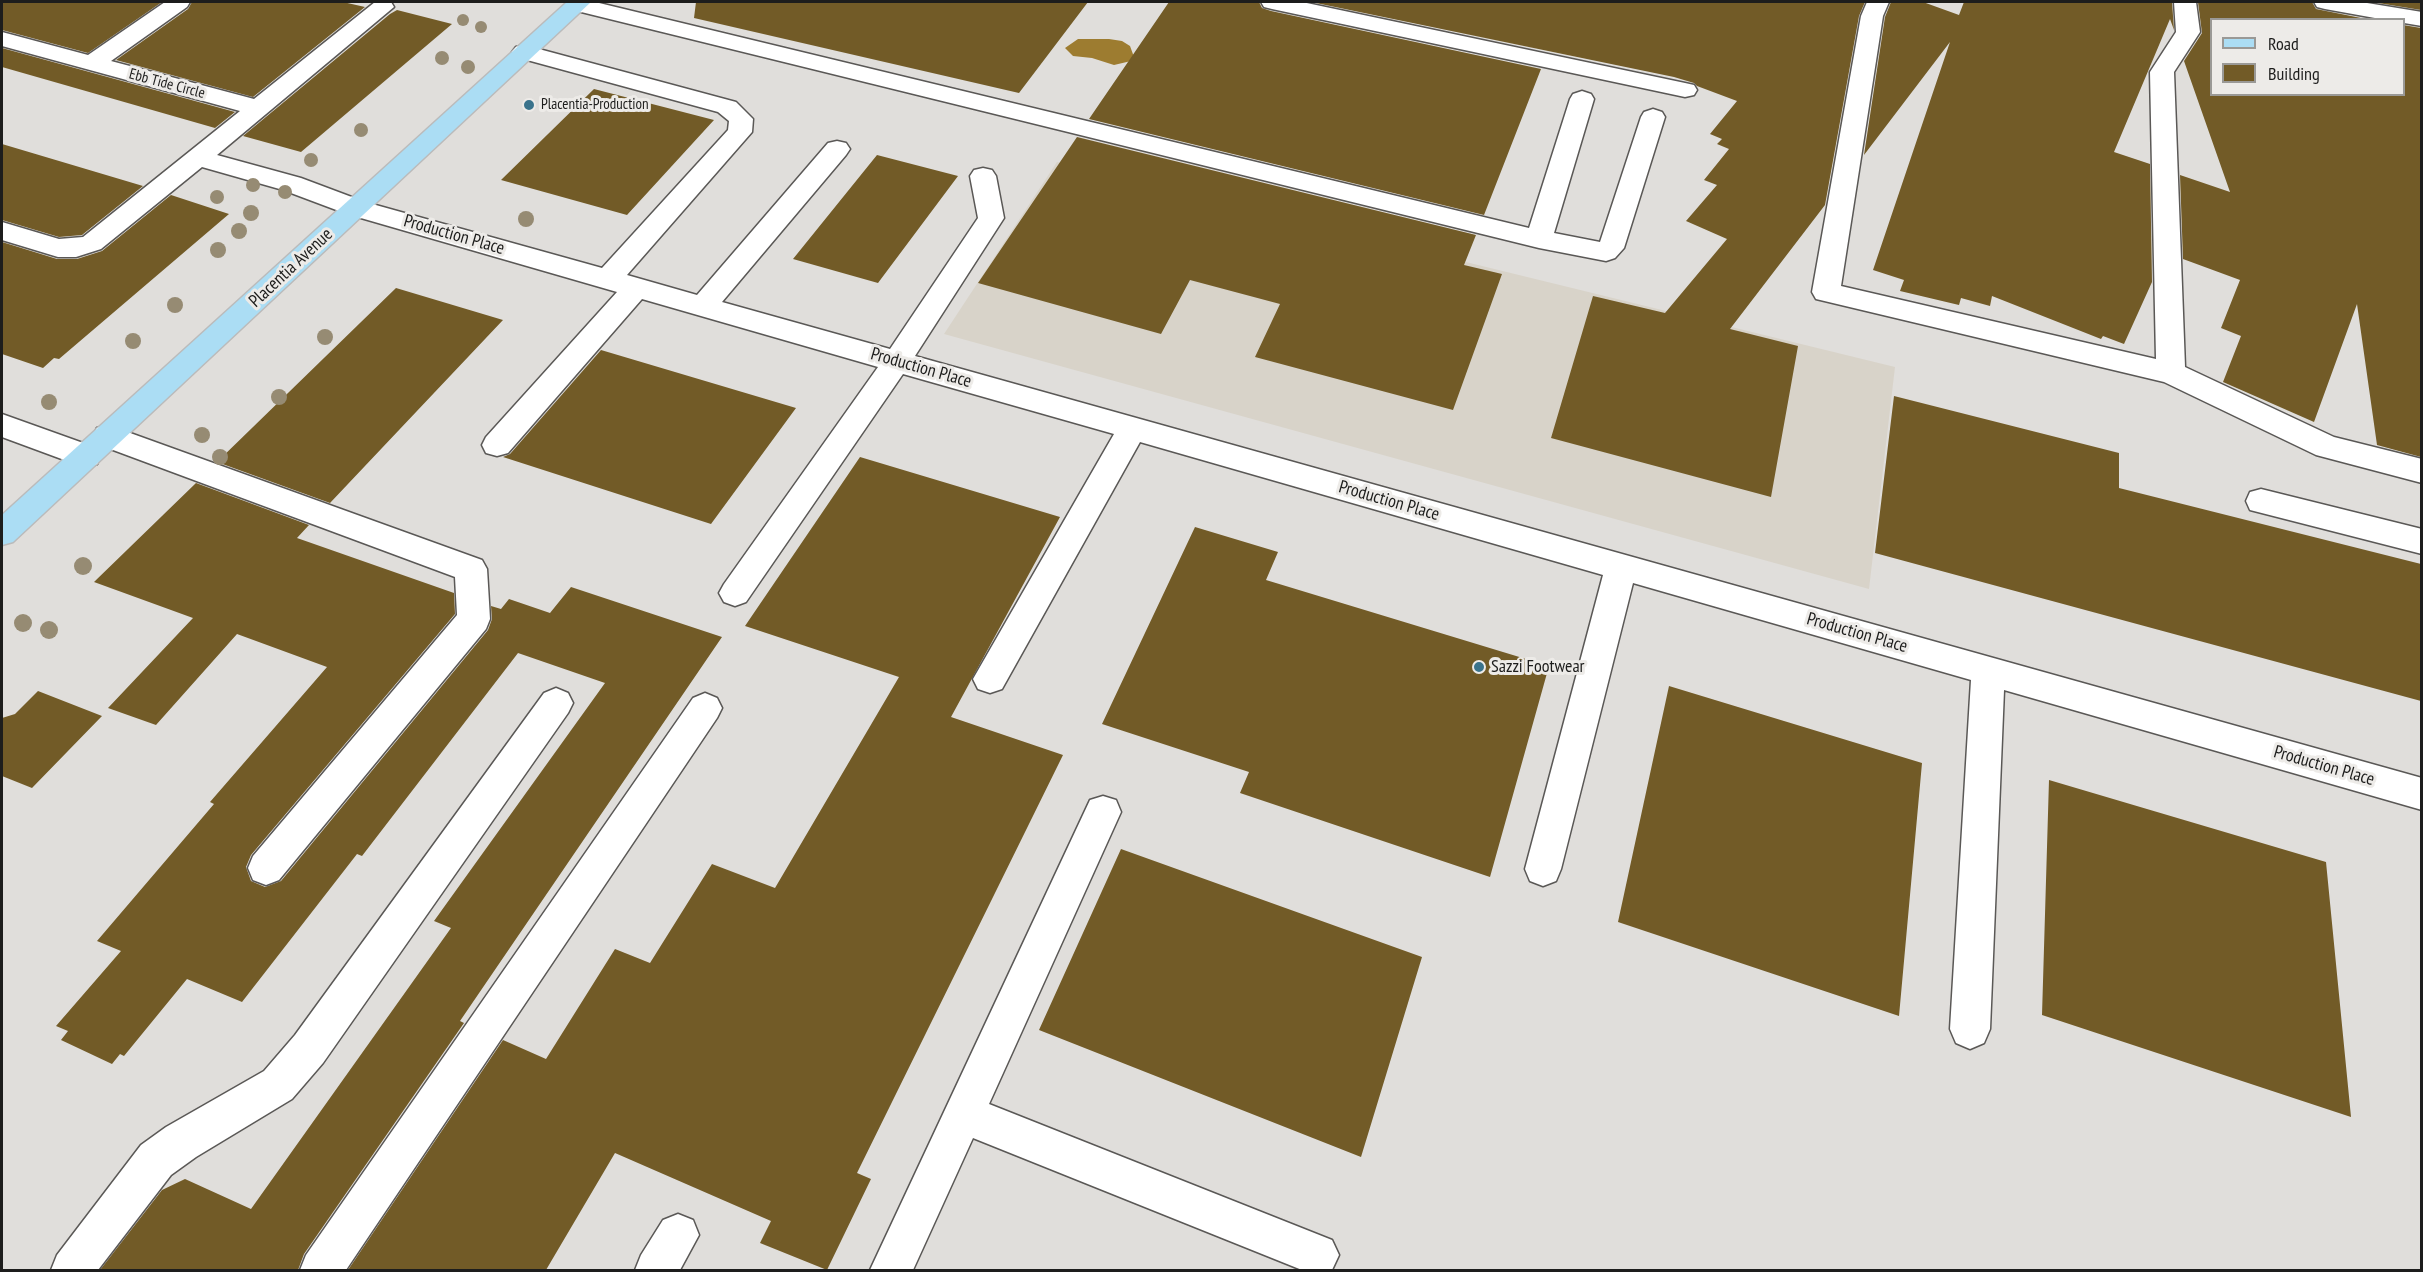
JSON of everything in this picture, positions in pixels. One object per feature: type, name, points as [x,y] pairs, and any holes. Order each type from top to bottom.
[{"type":"main road","name":"Placentia Avenue","points":[[2,533],[578,3]]},
{"type":"street","points":[[92,63],[179,2]]},
{"type":"street","points":[[1272,2],[1685,90]]},
{"type":"street","points":[[1878,2],[1872,16],[1826,292],[2171,373],[2327,447],[2421,471]]},
{"type":"street","points":[[2171,373],[2162,72],[2188,32],[2185,2]]},
{"type":"street","points":[[2325,2],[2421,19]]},
{"type":"street","points":[[578,3],[1539,239],[1606,252],[1611,248],[1653,117]]},
{"type":"street","points":[[2,231],[58,248],[76,248],[92,243],[383,7]]},
{"type":"street","name":"Ebb Tide Circle","points":[[2,39],[258,108]]},
{"type":"street","points":[[497,445],[740,132],[741,118],[727,107],[524,52]]},
{"type":"street","points":[[1539,239],[1582,99]]},
{"type":"street","points":[[703,306],[837,149]]},
{"type":"street","points":[[198,158],[292,184],[356,208]]},
{"type":"street","points":[[735,594],[897,361],[991,218],[983,176]]},
{"type":"street","name":"Production Place","points":[[356,208],[2421,794]]},
{"type":"street","points":[[2,425],[97,446],[471,568],[474,619],[266,868]]},
{"type":"street","points":[[990,679],[1133,428]]},
{"type":"street","points":[[2261,501],[2421,542]]},
{"type":"street","points":[[1543,869],[1621,567]]},
{"type":"street","points":[[1970,1029],[1988,671]]},
{"type":"street","points":[[72,1270],[156,1160],[181,1142],[278,1085],[301,1058],[556,703]]},
{"type":"street","points":[[321,1270],[705,708]]},
{"type":"street","points":[[891,1270],[1103,812]]},
{"type":"street","points":[[963,1114],[1317,1255]]},
{"type":"street","points":[[656,1270],[678,1235]]},
{"type":"shaded area","points":[[1078,39],[1122,41],[1130,46],[1134,57],[1131,61],[1114,65],[1092,58],[1073,56],[1065,48]]},
{"type":"shaded area","points":[[1057,162],[1895,367],[1869,589],[944,334]]},
{"type":"building","points":[[2,2],[162,2],[88,53],[2,30]]},
{"type":"building","points":[[192,2],[343,2],[365,7],[253,97],[116,60],[188,9]]},
{"type":"building","points":[[696,2],[1088,2],[1019,93],[694,18]]},
{"type":"building","points":[[1169,2],[1259,2],[1262,8],[1271,11],[1541,69],[1484,215],[1089,119]]},
{"type":"building","points":[[1311,2],[1865,2],[1859,16],[1825,205],[1730,329],[1798,346],[1771,497],[1551,438],[1593,296],[1665,313],[1727,239],[1686,221],[1717,185],[1704,180],[1729,149],[1717,144],[1722,139],[1710,134],[1737,101],[1674,77]]},
{"type":"building","points":[[1891,2],[1923,2],[1959,15],[1964,2],[2172,2],[2174,30],[2170,19],[2114,152],[2150,164],[2152,282],[2124,344],[2103,336],[2101,339],[1992,296],[1990,306],[1961,298],[1959,305],[1900,291],[1904,280],[1873,270],[1950,42],[1864,155],[1885,17]]},
{"type":"building","points":[[2198,2],[2312,2],[2316,9],[2361,18],[2210,18],[2210,96],[2405,96],[2405,25],[2421,28],[2421,457],[2377,445],[2357,304],[2314,422],[2223,382],[2241,336],[2221,328],[2240,280],[2183,259],[2180,175],[2230,192],[2184,61],[2202,33]]},
{"type":"building","points":[[2372,2],[2421,2],[2421,10]]},
{"type":"building","points":[[397,10],[452,24],[301,152],[243,136],[390,14]]},
{"type":"building","points":[[2,48],[235,112],[215,128],[2,67]]},
{"type":"building","points":[[594,89],[714,120],[627,215],[501,180]]},
{"type":"building","points":[[1077,137],[1476,235],[1464,265],[1502,274],[1453,410],[1255,357],[1280,304],[1190,280],[1161,334],[978,283]]},
{"type":"building","points":[[2,144],[143,186],[82,235],[59,237],[2,220]]},
{"type":"building","points":[[877,155],[958,176],[878,283],[793,259]]},
{"type":"building","points":[[171,195],[229,214],[59,359],[54,358],[43,368],[2,354],[2,242],[57,259],[77,259],[102,251]]},
{"type":"building","points":[[396,288],[503,320],[330,503],[217,462]]},
{"type":"building","points":[[601,350],[796,408],[711,524],[503,457],[510,454]]},
{"type":"building","points":[[1894,396],[2119,453],[2119,488],[2421,564],[2421,701],[1875,553]]},
{"type":"building","points":[[860,457],[1060,517],[951,717],[1063,755],[857,1173],[871,1179],[827,1270],[760,1243],[771,1221],[615,1153],[546,1270],[348,1270],[503,1040],[546,1059],[615,949],[650,963],[712,864],[775,888],[899,677],[745,626]]},
{"type":"building","points":[[196,483],[309,525],[297,538],[454,593],[455,614],[251,855],[246,867],[251,881],[265,887],[281,881],[488,630],[492,619],[491,606],[501,609],[509,599],[550,613],[571,587],[722,637],[460,1021],[464,1023],[304,1254],[298,1270],[100,1270],[162,1190],[185,1179],[251,1209],[451,928],[434,921],[605,683],[518,653],[362,856],[357,854],[242,1002],[187,979],[124,1056],[120,1054],[112,1064],[61,1040],[68,1031],[56,1026],[121,951],[97,941],[214,804],[210,802],[327,667],[237,634],[156,725],[108,708],[193,618],[94,582]]},
{"type":"building","points":[[1195,527],[1278,552],[1266,580],[1549,666],[1490,877],[1240,793],[1249,772],[1102,724]]},
{"type":"building","points":[[1669,686],[1922,763],[1899,1016],[1618,922]]},
{"type":"building","points":[[38,691],[102,716],[32,788],[2,776],[2,718],[15,714]]},
{"type":"building","points":[[2049,780],[2326,862],[2351,1117],[2042,1015]]},
{"type":"building","points":[[1121,849],[1422,957],[1361,1157],[1039,1030]]},
{"type":"place","name":"Placentia-Production","points":[[529,105]]},
{"type":"place","name":"Sazzi Footwear","points":[[1479,667]]}]
